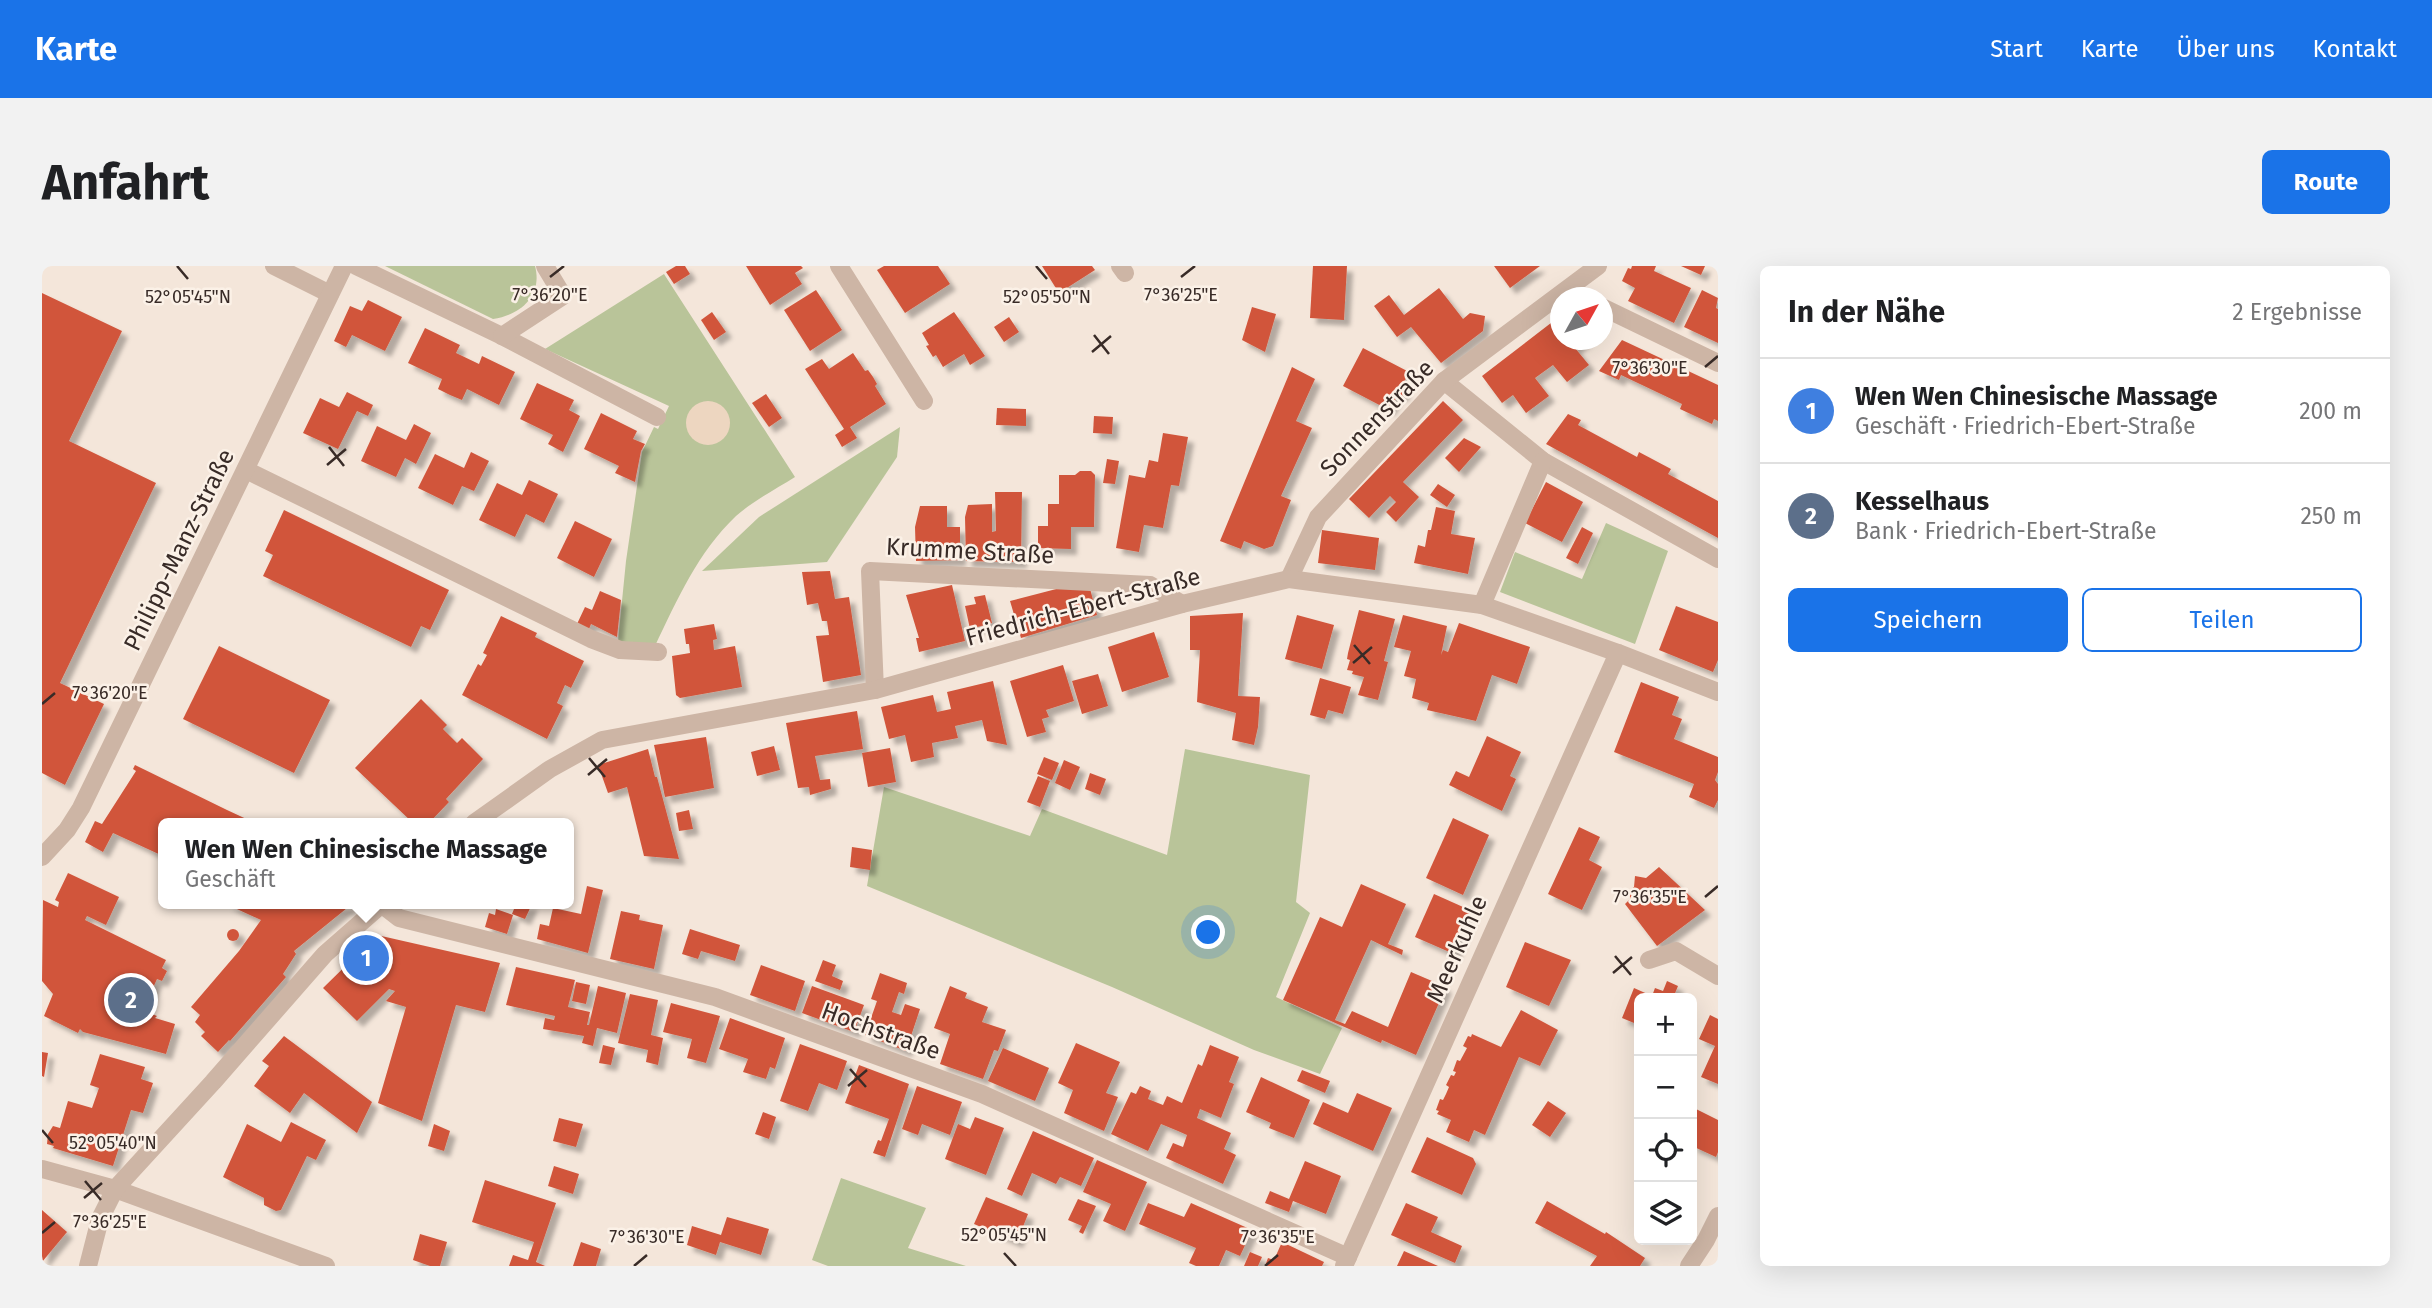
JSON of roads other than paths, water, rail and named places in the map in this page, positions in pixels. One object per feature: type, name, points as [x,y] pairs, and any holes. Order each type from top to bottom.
[{"type":"street","points":[[274,266],[330,294]]},
{"type":"street","name":"Philipp-Manz-Straße","points":[[42,858],[67,830],[81,808],[344,266]]},
{"type":"street","points":[[356,266],[502,336],[657,416]]},
{"type":"street","points":[[502,336],[564,296],[545,266]]},
{"type":"street","points":[[839,266],[924,401]]},
{"type":"street","name":"Sonnenstraße","points":[[1582,287],[1598,266]]},
{"type":"street","name":"Sonnenstraße","points":[[1289,579],[1318,517],[1444,381],[1550,311]]},
{"type":"street","points":[[1613,312],[1718,363]]},
{"type":"street","points":[[1444,381],[1543,461],[1718,559]]},
{"type":"street","points":[[1482,606],[1543,461]]},
{"type":"street","points":[[246,470],[591,639],[620,650],[657,652]]},
{"type":"street","name":"Krumme Straße","points":[[875,690],[870,571],[1150,585],[1182,604]]},
{"type":"street","name":"Friedrich-Ebert-Straße","points":[[481,818],[551,769],[602,740],[875,690],[1182,604],[1289,579],[1482,606],[1618,653],[1718,692]]},
{"type":"street","name":"Meerkuhle","points":[[1346,1261],[1618,653]]},
{"type":"street","points":[[88,1266],[100,1219],[114,1189],[213,1082],[325,954],[375,909]]},
{"type":"street","name":"Hochstraße","points":[[387,909],[399,918],[715,997],[971,1089],[1346,1261]]},
{"type":"street","points":[[1649,960],[1676,951],[1718,976]]},
{"type":"street","points":[[42,1169],[114,1189],[326,1266]]},
{"type":"street","points":[[1689,1266],[1718,1216]]},
{"type":"place","name":"Wen Wen Chinesische Massage","points":[[366,958]]},
{"type":"place","name":"Kesselhaus","points":[[131,1000]]}]
